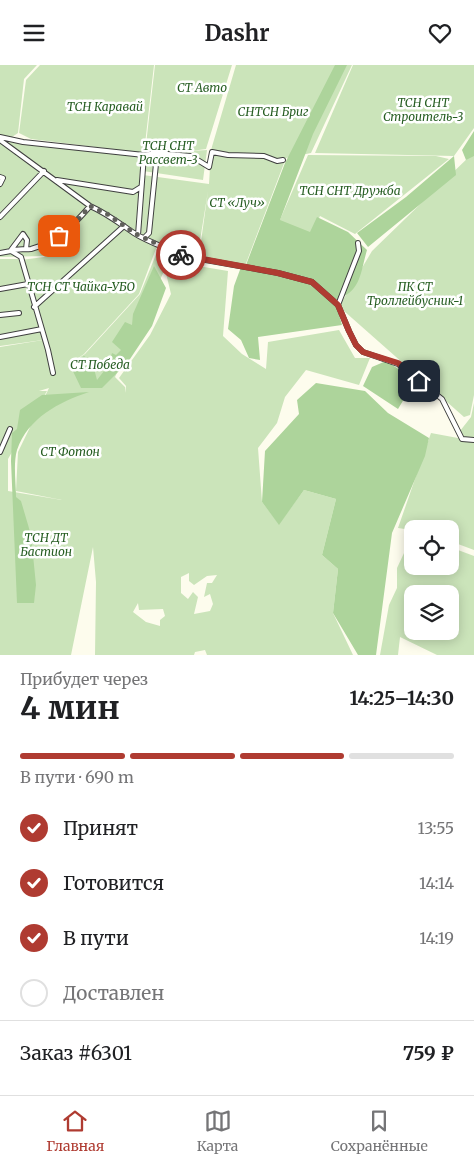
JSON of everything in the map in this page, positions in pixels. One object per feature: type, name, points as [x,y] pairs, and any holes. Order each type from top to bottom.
[{"type":"street","points":[[0,138],[144,155],[157,153],[191,155],[209,167],[212,152],[228,155],[264,156],[277,161],[283,160]]},
{"type":"street","points":[[0,138],[90,206],[144,238],[183,256],[306,279],[312,282],[338,305],[356,345],[363,352],[386,358],[408,370],[442,399],[462,439],[474,440]]},
{"type":"street","points":[[144,238],[149,233],[157,153]]},
{"type":"street","points":[[138,235],[144,155]]},
{"type":"street","points":[[0,217],[44,171]]},
{"type":"street","points":[[0,177],[3,178],[0,184]]},
{"type":"street","points":[[55,180],[133,191],[142,187]]},
{"type":"street","points":[[0,253],[18,248],[26,249],[49,242],[69,230],[90,206]]},
{"type":"street","points":[[34,307],[124,226]]},
{"type":"street","points":[[10,251],[23,234],[27,240],[26,249]]},
{"type":"street","points":[[338,305],[359,251],[358,243]]},
{"type":"street","points":[[10,251],[21,257],[53,373]]},
{"type":"street","points":[[0,289],[28,285]]},
{"type":"street","points":[[0,315],[19,313]]},
{"type":"street","points":[[0,335],[42,329]]},
{"type":"street","points":[[0,452],[10,429]]},
{"type":"green space","points":[[0,65],[37,65],[24,79],[18,133],[12,137],[0,136]]},
{"type":"green space","name":"ТСН Каравай","points":[[40,65],[154,65],[144,153],[31,139],[19,133],[26,80]]},
{"type":"green space","points":[[155,65],[232,65],[206,149],[191,151],[207,150],[203,180],[143,171]]},
{"type":"green space","points":[[236,65],[352,65],[311,153],[286,158],[245,266],[199,256],[208,191],[197,259],[172,252],[168,261],[228,271],[223,336],[242,354],[266,369],[268,342],[339,330],[355,358],[370,358],[359,385],[306,370],[285,397],[277,423],[258,448],[262,502],[279,524],[304,490],[336,499],[322,555],[338,569],[333,613],[353,655],[207,655],[205,650],[195,652],[194,655],[95,655],[96,582],[93,547],[71,655],[0,655],[0,347],[43,340],[0,346],[0,259],[19,259],[24,275],[21,260],[44,257],[90,208],[135,235],[135,231],[91,205],[44,256],[0,257],[0,138],[141,157],[136,226],[143,175],[209,184],[211,150]],"holes":[[[157,246],[159,247],[140,294],[85,354],[74,361],[84,354],[139,294]],[[165,269],[171,294],[150,335],[119,378],[126,386],[125,393],[125,387],[115,377]],[[49,388],[18,452],[16,491],[62,500],[8,491],[8,459],[47,391],[39,391]],[[189,573],[189,581],[194,585],[207,576],[217,575],[212,583],[207,583],[204,597],[210,594],[213,604],[210,611],[194,614],[198,597],[193,592],[188,599],[181,593],[181,577]],[[138,603],[139,610],[163,609],[165,616],[160,620],[160,626],[146,622],[133,612]]]},
{"type":"green space","points":[[335,65],[347,65],[313,134],[280,220],[310,232],[317,217],[348,232],[367,250],[361,274],[355,287],[344,297],[335,300],[309,278],[246,265],[285,163]]},
{"type":"green space","name":"ТСН СНТ Строитель-3","points":[[353,65],[474,65],[474,128],[454,156],[315,153]]},
{"type":"green space","points":[[474,131],[474,156],[466,160],[462,150]]},
{"type":"green space","name":"ПК СТ Троллейбусник-1","points":[[474,152],[474,395],[470,415],[464,417],[344,311],[340,305],[372,251]]},
{"type":"green space","name":"ТСН СНТ Дружба","points":[[308,155],[436,156],[449,159],[355,234],[320,216],[311,234],[279,222]]},
{"type":"green space","points":[[454,156],[456,175],[368,247],[357,233],[406,197]]},
{"type":"green space","points":[[154,266],[166,288],[152,326],[128,362],[102,388],[81,388],[70,365],[84,356],[92,361],[97,380],[108,366],[112,353],[116,355],[121,350],[112,342],[125,322],[132,325],[133,314]]},
{"type":"green space","points":[[241,267],[310,282],[336,304],[342,325],[258,337],[260,360],[249,358],[241,340],[228,329],[234,286]]},
{"type":"green space","points":[[386,361],[411,377],[407,394],[398,409],[363,386],[372,367]]},
{"type":"green space","points":[[316,383],[365,391],[388,413],[429,438],[425,456],[392,533],[376,655],[358,655],[333,613],[338,569],[322,555],[336,499],[304,490],[279,525],[262,502],[265,451],[299,414],[297,400]]},
{"type":"green space","points":[[89,392],[56,406],[37,420],[22,439],[17,450],[15,467],[16,497],[21,501],[31,535],[36,585],[34,603],[17,603],[11,461],[12,433],[17,429],[20,410],[42,395]]},
{"type":"green space","points":[[474,403],[474,439],[463,438],[460,431],[471,417]]},
{"type":"green space","points":[[431,433],[474,441],[474,550],[459,544],[459,520],[404,520],[404,529],[398,528]]},
{"type":"green space","points":[[459,550],[474,556],[474,655],[437,655],[406,640],[459,640],[459,585],[404,585],[404,639],[400,637],[398,655],[380,655],[389,605],[397,588],[397,568],[404,553],[404,575],[459,575]]},
{"type":"way so far","points":[[59,236],[69,230],[90,206],[107,214],[136,234],[181,255]]},
{"type":"route","points":[[181,255],[278,273],[312,282],[338,305],[356,345],[363,352],[398,363],[419,381]]},
{"type":"park label","name":"СТ Авто","points":[[202,88]]},
{"type":"park label","name":"СНТСН Бриг","points":[[273,112]]},
{"type":"park label","name":"ТСН СНТ Рассвет-3","points":[[168,153]]},
{"type":"park label","name":"СТ «Луч»","points":[[237,203]]},
{"type":"park label","name":"ТСН СТ Чайка-УБО","points":[[81,287]]},
{"type":"park label","name":"СТ Победа","points":[[100,365]]},
{"type":"park label","name":"СТ Фотон","points":[[70,452]]},
{"type":"park label","name":"ТСН ДТ Бастион","points":[[46,545]]}]
